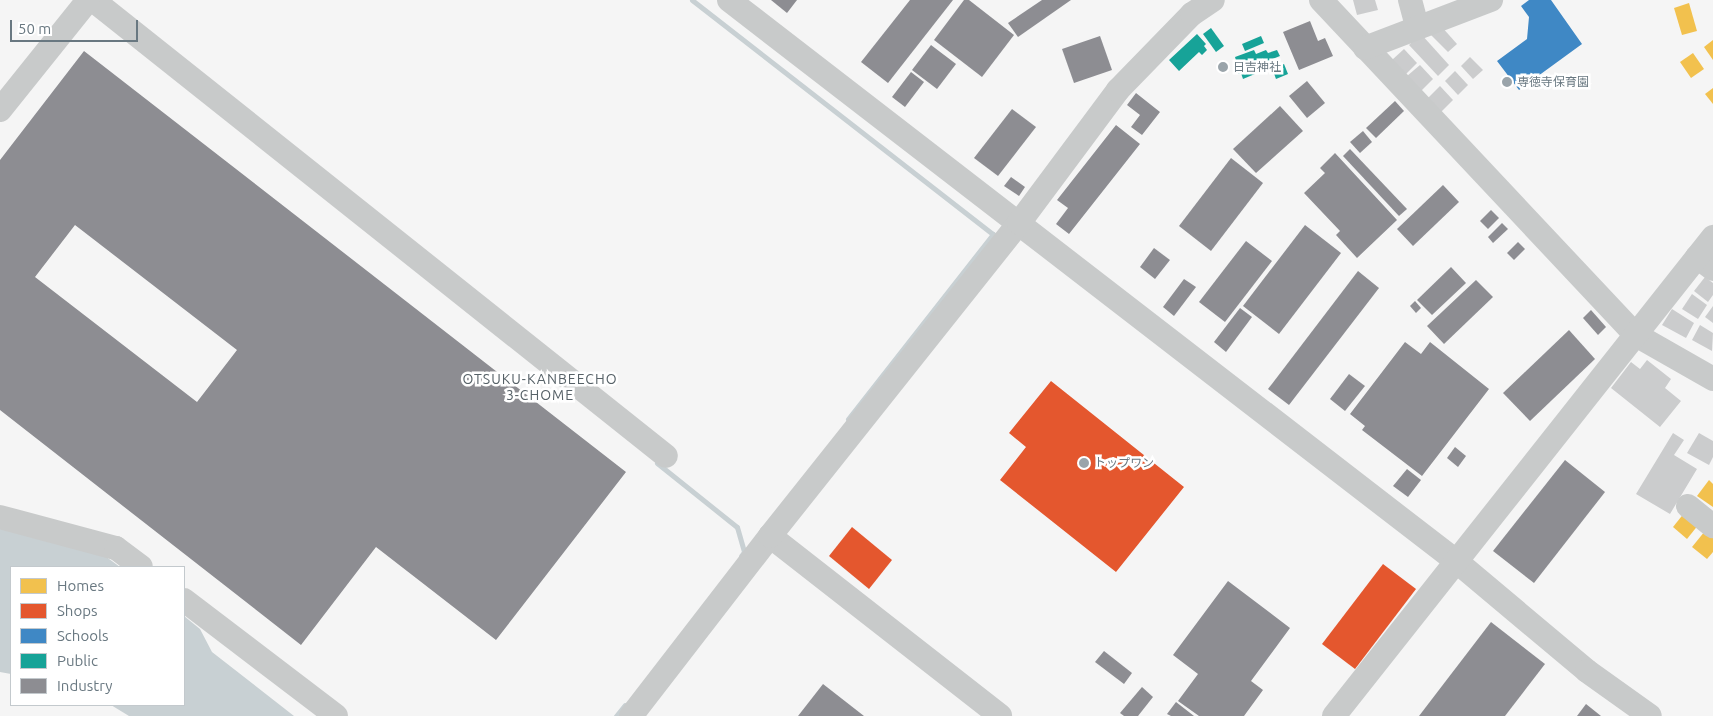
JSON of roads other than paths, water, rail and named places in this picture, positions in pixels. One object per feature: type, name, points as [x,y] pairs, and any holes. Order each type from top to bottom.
[{"type":"street","points":[[0,110],[88,0]]},
{"type":"street","points":[[93,0],[666,456]]},
{"type":"street","points":[[729,0],[1456,561],[1587,671],[1650,716]]},
{"type":"street","points":[[631,716],[770,536],[1019,223],[1118,90],[1192,14],[1213,0]]},
{"type":"street","points":[[1321,0],[1636,335],[1713,379]]},
{"type":"street","points":[[1410,0],[1417,27]]},
{"type":"street","points":[[1365,48],[1490,0]]},
{"type":"street","points":[[1334,716],[1636,335],[1705,263],[1713,237]]},
{"type":"street","points":[[1688,506],[1713,525]]},
{"type":"street","points":[[0,517],[116,548],[140,566]]},
{"type":"street","points":[[770,536],[1000,716]]},
{"type":"street","points":[[185,601],[336,716]]},
{"type":"waterway","points":[[692,0],[993,234],[848,419]]},
{"type":"waterway","points":[[657,463],[737,527],[744,552],[741,556]]},
{"type":"waterway","points":[[616,716],[625,705]]},
{"type":"place","name":"日吉神社","points":[[1223,67]]},
{"type":"place","name":"専徳寺保育園","points":[[1507,82]]},
{"type":"place","name":"トップワン","points":[[1084,463]]},
{"type":"district","name":"OTSUKU-KANBEECHO 3-CHOME","points":[[540,388]]}]
